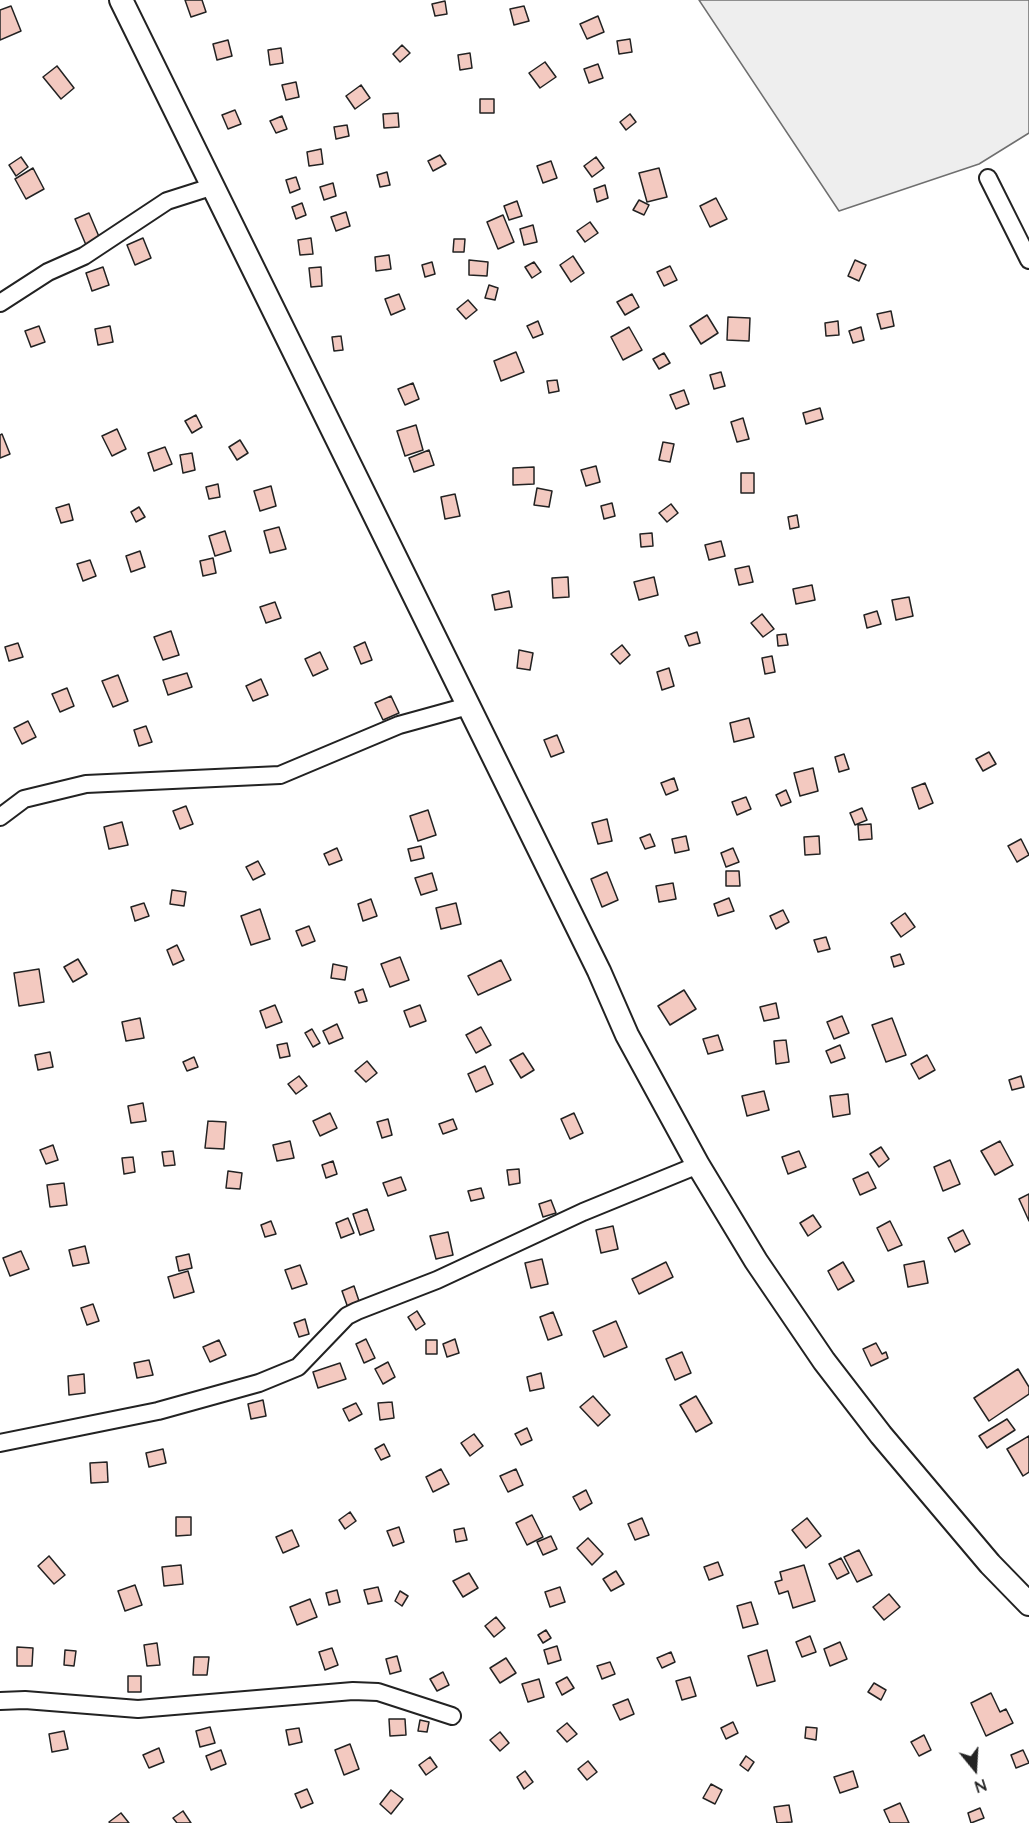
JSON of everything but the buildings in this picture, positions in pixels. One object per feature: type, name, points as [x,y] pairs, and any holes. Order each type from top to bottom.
[{"type":"main road","points":[[121,0],[211,187],[599,971],[627,1035],[698,1165],[756,1261],[824,1361],[881,1435],[1029,1604]]},
{"type":"street","points":[[988,178],[1029,260]]},
{"type":"street","points":[[0,303],[48,272],[84,256],[167,201],[211,187]]},
{"type":"street","points":[[0,817],[24,799],[86,784],[280,775],[399,725],[468,706]]},
{"type":"street","points":[[0,1443],[158,1411],[259,1383],[298,1367],[348,1316],[357,1311],[437,1280],[584,1212],[698,1165]]},
{"type":"street","points":[[0,1701],[26,1700],[138,1709],[353,1690],[378,1692],[452,1716]]},
{"type":"shaded area","points":[[699,0],[1029,0],[1029,133],[979,164],[839,211]]}]
